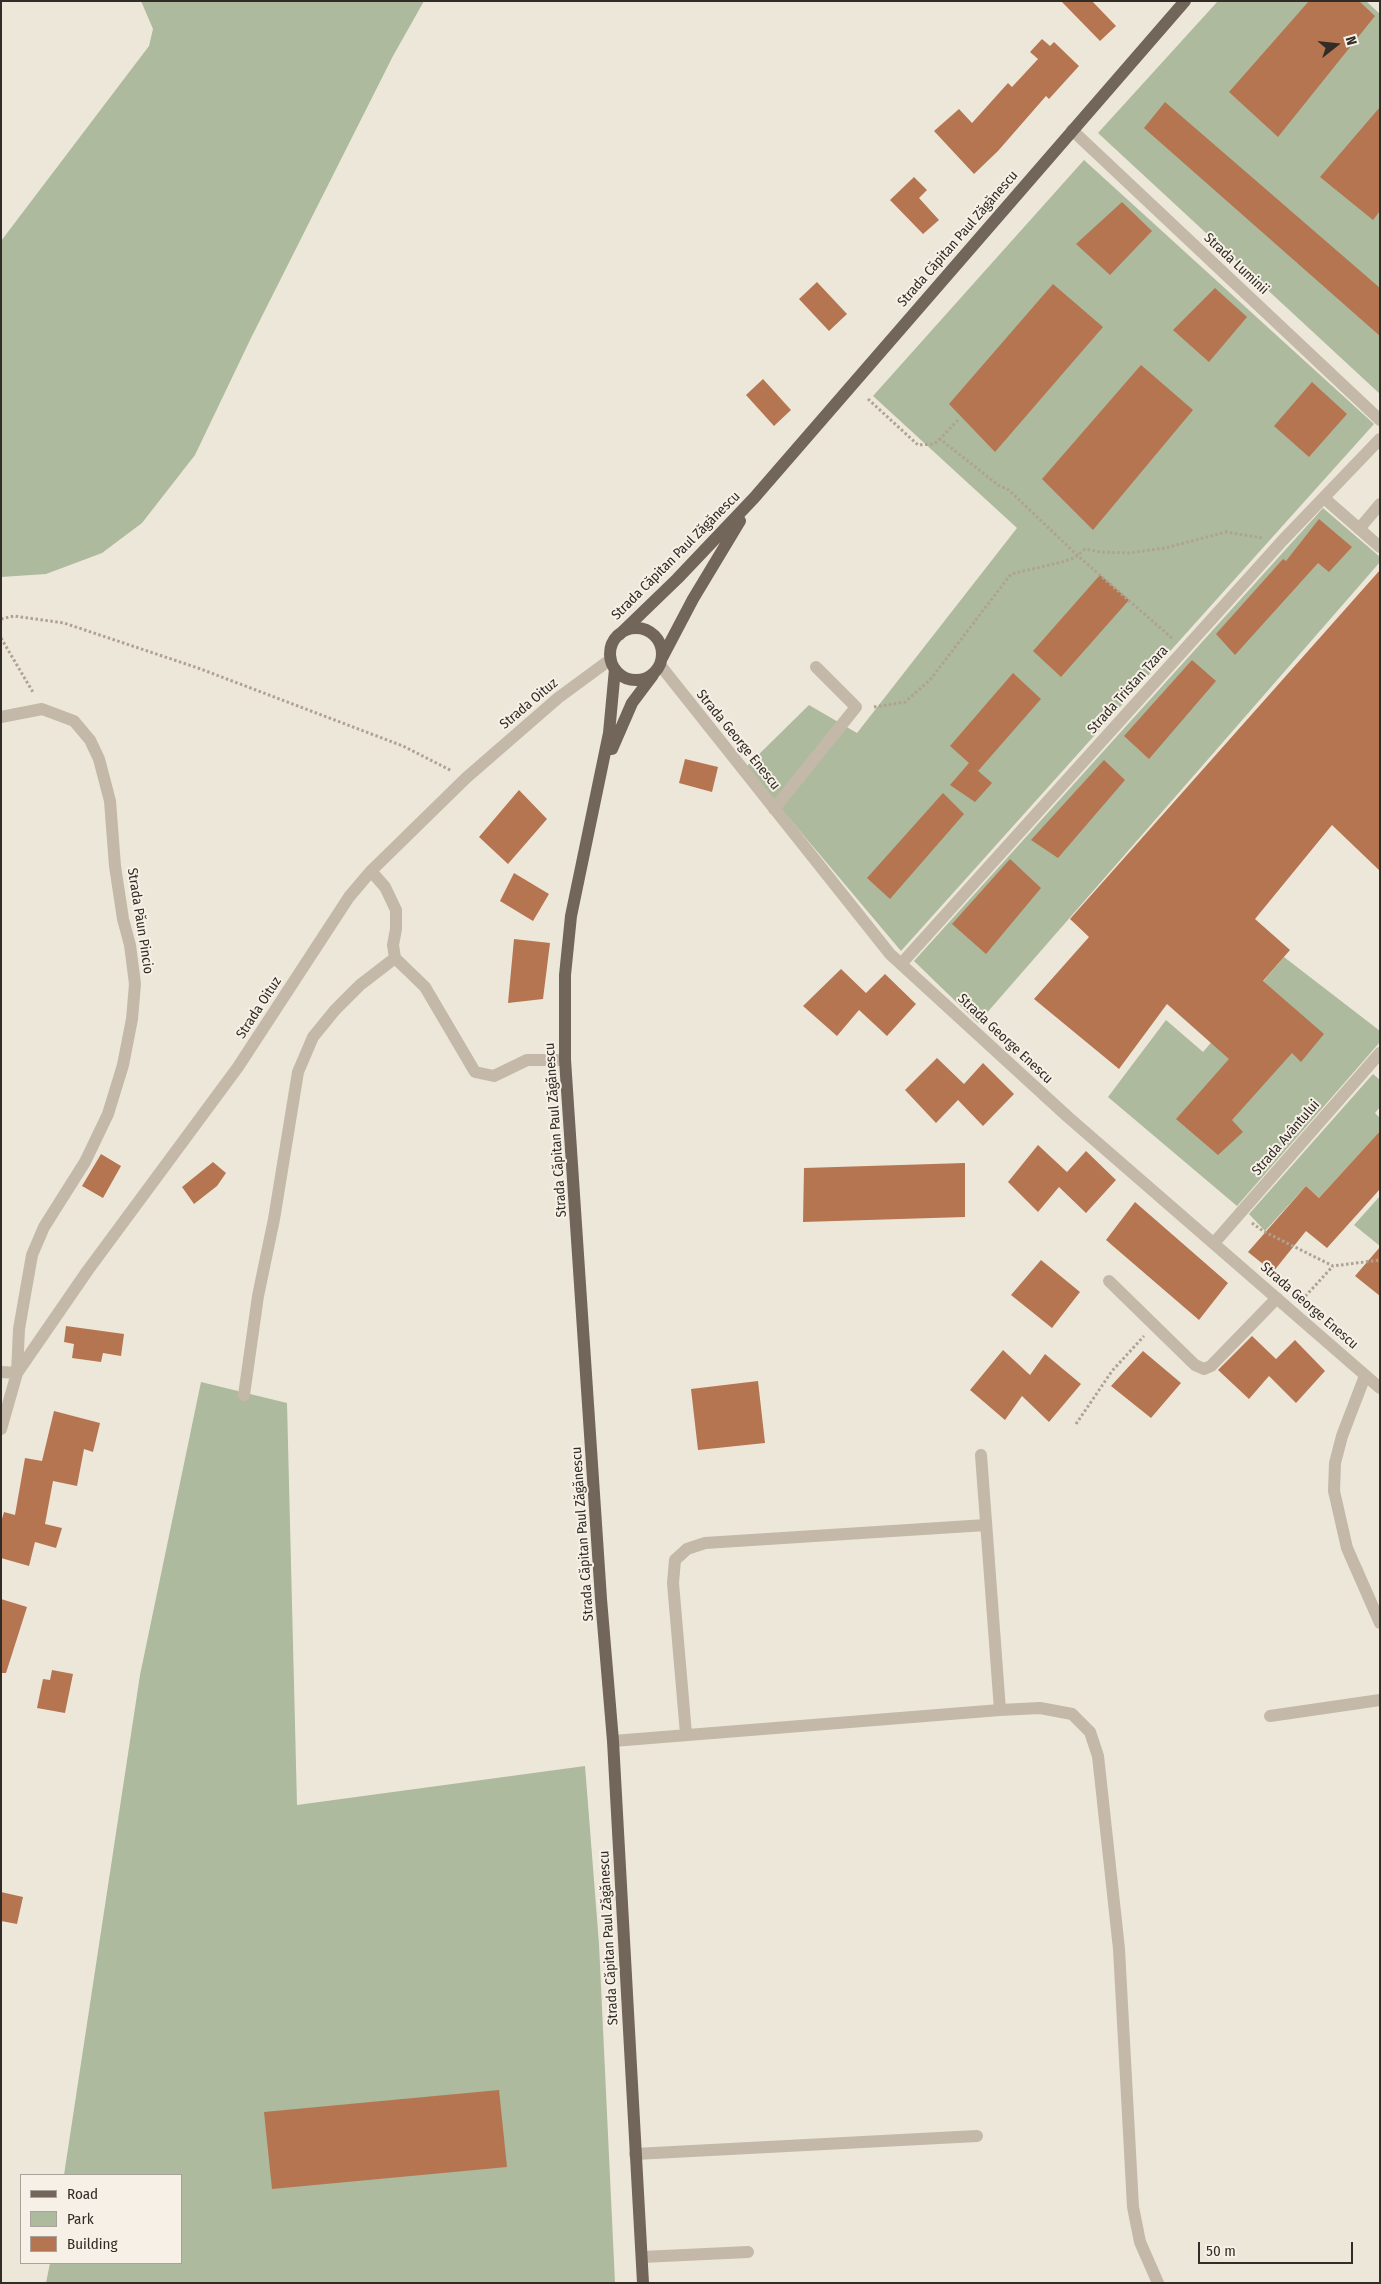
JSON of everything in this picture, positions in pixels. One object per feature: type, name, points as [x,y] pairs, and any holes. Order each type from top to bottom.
[{"type":"main road","name":"Strada Căpitan Paul Zăgănescu","points":[[643,2283],[614,1741],[601,1598],[565,1060],[565,975],[569,934],[576,885],[611,717],[613,664],[610,650],[619,634],[676,579],[754,498],[1186,1]]},
{"type":"main road","name":"Strada Căpitan Paul Zăgănescu","points":[[598,786],[615,739],[632,703],[659,665],[705,578],[754,498]]},
{"type":"main road","name":"Strada Căpitan Paul Zăgănescu","points":[[619,634],[633,628],[649,631],[660,643],[659,665]]},
{"type":"main road","points":[[613,664],[620,675],[634,680],[650,677],[659,665]]},
{"type":"street","name":"Strada Luminii","points":[[1072,130],[1380,420]]},
{"type":"street","name":"Strada Tristan Tzara","points":[[901,964],[1283,540],[1380,439]]},
{"type":"street","points":[[1324,498],[1380,547]]},
{"type":"street","points":[[1360,529],[1380,504]]},
{"type":"street","name":"Strada Oituz","points":[[1,1429],[17,1373],[88,1270],[238,1067],[349,897],[371,871],[466,778],[558,698],[613,664]]},
{"type":"street","name":"Strada George Enescu","points":[[659,665],[890,954],[1068,1117],[1380,1388]]},
{"type":"street","points":[[774,808],[856,707],[816,667]]},
{"type":"street","name":"Strada Păun Pincio","points":[[1,718],[42,709],[74,721],[90,740],[99,759],[110,801],[115,866],[123,919],[130,945],[135,984],[132,1019],[123,1065],[108,1114],[85,1162],[44,1227],[32,1255],[19,1328],[17,1373]]},
{"type":"street","points":[[371,871],[385,887],[396,910],[396,929],[393,945],[395,958],[426,987],[475,1072],[494,1076],[527,1060],[565,1060]]},
{"type":"street","points":[[244,1395],[258,1296],[277,1202],[298,1072],[313,1037],[335,1010],[360,985],[395,958]]},
{"type":"street","name":"Strada Avântului","points":[[1214,1243],[1380,1053]]},
{"type":"street","points":[[1109,1281],[1153,1327],[1195,1366],[1204,1369],[1211,1366],[1277,1298]]},
{"type":"street","points":[[1,1372],[17,1373]]},
{"type":"street","points":[[1366,1376],[1342,1436],[1335,1463],[1334,1491],[1347,1548],[1380,1623]]},
{"type":"street","points":[[981,1455],[1000,1710]]},
{"type":"street","points":[[686,1734],[673,1583],[675,1560],[687,1549],[706,1543],[986,1525]]},
{"type":"street","points":[[1270,1716],[1380,1700]]},
{"type":"street","points":[[614,1741],[1000,1710],[1040,1708],[1072,1714],[1090,1732],[1098,1756],[1120,1949],[1133,2207],[1140,2242],[1158,2283]]},
{"type":"street","points":[[635,2154],[977,2136]]},
{"type":"street","points":[[642,2257],[748,2252]]},
{"type":"path","points":[[868,399],[918,445],[934,444],[958,420]]},
{"type":"path","points":[[940,439],[998,485],[1009,490],[1077,555],[1184,650]]},
{"type":"path","points":[[874,707],[905,702],[930,680],[1012,574],[1041,568],[1077,555],[1085,549],[1100,552],[1130,553],[1165,548],[1226,532],[1283,540]]},
{"type":"path","points":[[1,618],[14,616],[64,623],[198,668],[403,746],[466,778]]},
{"type":"path","points":[[1,638],[34,693],[25,712]]},
{"type":"path","points":[[1240,1214],[1262,1231],[1333,1266],[1380,1260]]},
{"type":"path","points":[[1292,1311],[1333,1266]]},
{"type":"path","points":[[1076,1424],[1112,1371],[1153,1327]]},
{"type":"green space","points":[[141,1],[424,1],[393,56],[251,338],[195,455],[142,523],[102,553],[46,574],[1,577],[1,241],[149,46],[153,29]]},
{"type":"green space","points":[[1218,1],[1366,1],[1380,14],[1380,394],[1098,133]]},
{"type":"green space","points":[[1084,160],[1374,424],[901,951],[746,767],[809,705],[857,733],[1017,528],[873,396]]},
{"type":"green space","points":[[1323,508],[1380,557],[1380,562],[978,1023],[914,961]]},
{"type":"green space","points":[[1284,957],[1380,1031],[1380,1042],[1237,1206],[1108,1097],[1166,1020],[1203,1052]]},
{"type":"green space","points":[[1373,1074],[1380,1080],[1380,1107],[1375,1113],[1380,1118],[1380,1131],[1319,1198],[1306,1186],[1265,1231],[1249,1214]]},
{"type":"green space","points":[[1380,1196],[1380,1246],[1354,1225]]},
{"type":"green space","points":[[201,1382],[287,1403],[297,1805],[585,1766],[599,1944],[615,2283],[46,2283],[50,2264],[182,2264],[182,2174],[64,2174],[140,1675]]},
{"type":"building","points":[[1061,1],[1092,1],[1116,26],[1100,41]]},
{"type":"building","points":[[1309,1],[1359,1],[1375,16],[1278,137],[1229,92]]},
{"type":"building","points":[[1042,39],[1050,46],[1054,42],[1079,66],[1049,99],[1046,96],[998,151],[974,174],[934,131],[959,109],[972,123],[1008,83],[1012,87],[1038,59],[1030,52]]},
{"type":"building","points":[[1165,102],[1380,288],[1380,336],[1144,128]]},
{"type":"building","points":[[1380,107],[1380,211],[1373,220],[1320,177]]},
{"type":"building","points":[[914,177],[927,190],[919,198],[939,220],[923,234],[890,200]]},
{"type":"building","points":[[1122,202],[1152,231],[1110,275],[1076,244]]},
{"type":"building","points":[[817,282],[847,314],[829,331],[799,299]]},
{"type":"building","points":[[1053,284],[1103,327],[995,452],[949,404]]},
{"type":"building","points":[[1215,288],[1247,317],[1209,362],[1173,330]]},
{"type":"building","points":[[1141,365],[1193,410],[1093,530],[1042,479]]},
{"type":"building","points":[[763,379],[791,410],[774,426],[746,395]]},
{"type":"building","points":[[1312,382],[1347,414],[1309,457],[1274,426]]},
{"type":"building","points":[[1319,519],[1352,547],[1329,572],[1318,563],[1235,655],[1216,634],[1283,559],[1286,561]]},
{"type":"building","points":[[1380,570],[1380,871],[1332,825],[1255,919],[1290,950],[1263,981],[1324,1034],[1301,1062],[1292,1053],[1232,1120],[1243,1132],[1218,1155],[1176,1119],[1229,1059],[1167,1004],[1119,1069],[1034,999],[1089,937],[1070,919]]},
{"type":"building","points":[[1100,575],[1129,600],[1061,677],[1033,651]]},
{"type":"building","points":[[1192,660],[1216,681],[1149,759],[1124,736]]},
{"type":"building","points":[[1013,673],[1041,699],[978,771],[950,746]]},
{"type":"building","points":[[685,759],[718,767],[712,792],[679,783]]},
{"type":"building","points":[[1104,760],[1125,780],[1058,858],[1031,840]]},
{"type":"building","points":[[969,763],[992,783],[975,802],[950,785]]},
{"type":"building","points":[[519,790],[547,819],[508,864],[479,837]]},
{"type":"building","points":[[943,793],[964,814],[890,899],[867,878]]},
{"type":"building","points":[[1010,859],[1041,888],[986,954],[952,924]]},
{"type":"building","points":[[514,873],[549,894],[533,921],[500,901]]},
{"type":"building","points":[[514,939],[550,943],[543,999],[508,1003]]},
{"type":"building","points":[[841,969],[866,993],[885,974],[916,1004],[887,1036],[859,1010],[837,1036],[803,1006]]},
{"type":"building","points":[[937,1058],[964,1084],[983,1063],[1014,1094],[983,1126],[958,1100],[936,1123],[905,1090]]},
{"type":"building","points":[[1380,1131],[1380,1189],[1327,1248],[1306,1231],[1273,1272],[1248,1252],[1306,1186],[1319,1198]]},
{"type":"building","points":[[1038,1145],[1067,1172],[1086,1151],[1116,1180],[1086,1213],[1059,1187],[1038,1212],[1008,1182]]},
{"type":"building","points":[[101,1154],[121,1166],[103,1198],[82,1186]]},
{"type":"building","points":[[213,1162],[226,1173],[217,1186],[194,1204],[182,1187]]},
{"type":"building","points":[[965,1163],[965,1217],[803,1222],[804,1168]]},
{"type":"building","points":[[1135,1202],[1228,1283],[1199,1320],[1106,1240]]},
{"type":"building","points":[[1380,1247],[1380,1296],[1355,1276]]},
{"type":"building","points":[[1041,1260],[1080,1292],[1052,1328],[1011,1295]]},
{"type":"building","points":[[66,1326],[124,1334],[121,1356],[103,1353],[101,1362],[72,1358],[74,1344],[64,1342]]},
{"type":"building","points":[[1252,1336],[1276,1359],[1295,1340],[1325,1371],[1296,1403],[1269,1376],[1249,1399],[1218,1370]]},
{"type":"building","points":[[1003,1350],[1030,1375],[1045,1354],[1081,1384],[1049,1422],[1022,1396],[1005,1420],[970,1390]]},
{"type":"building","points":[[1143,1351],[1181,1383],[1151,1418],[1111,1386]]},
{"type":"building","points":[[758,1381],[765,1443],[698,1450],[691,1389]]},
{"type":"building","points":[[54,1411],[100,1423],[93,1452],[84,1449],[77,1486],[53,1481],[45,1524],[62,1528],[56,1548],[35,1542],[29,1566],[1,1558],[1,1522],[4,1512],[15,1515],[25,1458],[42,1461]]},
{"type":"building","points":[[1,1599],[27,1607],[6,1673],[1,1673]]},
{"type":"building","points":[[52,1670],[73,1674],[65,1713],[37,1708],[43,1679],[50,1680]]},
{"type":"building","points":[[1,1892],[23,1897],[17,1924],[1,1921]]},
{"type":"building","points":[[499,2090],[507,2167],[272,2189],[264,2112]]}]
